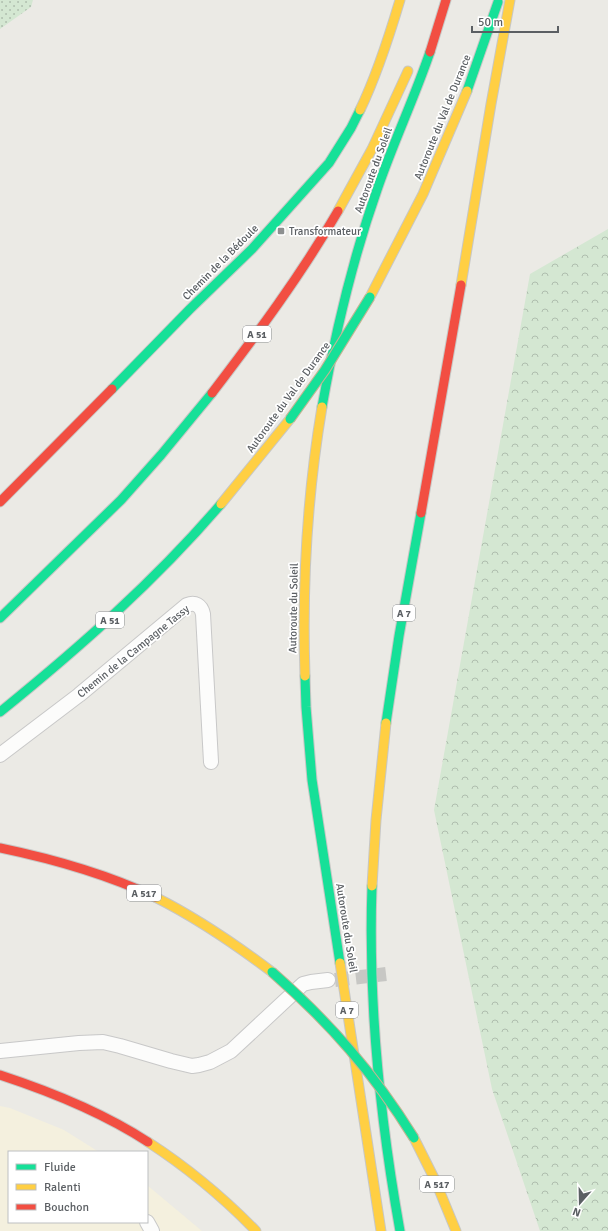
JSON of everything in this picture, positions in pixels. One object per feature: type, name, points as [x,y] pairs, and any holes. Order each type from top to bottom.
[{"type":"main road","name":"Chemin de la Bédoule","points":[[0,502],[190,308],[256,244],[329,163],[350,128],[367,95],[386,46],[400,0]]},
{"type":"main road","points":[[426,34],[442,0]]},
{"type":"main road","name":"Autoroute du Soleil","points":[[381,1231],[368,1158],[310,767],[305,692],[304,604],[306,554],[313,467],[318,431],[342,310],[353,265],[383,173],[427,61],[446,0]]},
{"type":"main road","name":"Autoroute du Val de Durance","points":[[0,712],[91,637],[149,582],[210,518],[290,419],[325,370],[370,297],[401,242],[442,153],[467,91],[499,0]]},
{"type":"main road","name":"Autoroute du Soleil","points":[[400,1231],[391,1172],[376,1049],[373,1005],[373,867],[378,804],[389,702],[496,73],[510,0]]},
{"type":"main road","name":"A 51","points":[[0,618],[75,546],[152,466],[207,400],[262,328],[311,255],[346,197],[379,136],[412,62]]},
{"type":"main road","name":"Chemin de la Bédoule","points":[[254,234],[302,180]]},
{"type":"main road","name":"Chemin de la Bédoule","points":[[122,365],[217,270]]},
{"type":"main road","points":[[0,489],[45,443]]},
{"type":"main road","name":"A 517","points":[[0,848],[64,862],[150,896],[174,907],[215,932],[272,972],[305,1000],[347,1044],[385,1092],[414,1138],[435,1180],[456,1231]]},
{"type":"main road","points":[[1,1075],[67,1099],[108,1118],[148,1142],[197,1176],[256,1231]]},
{"type":"street","name":"Chemin de la Campagne Tassy","points":[[0,755],[79,695],[187,605],[192,603],[197,604],[202,608],[203,614],[211,762]]},
{"type":"street","points":[[0,1051],[103,1042],[181,1064],[199,1066],[218,1059],[231,1051],[303,984],[328,980]]},
{"type":"shaded area","points":[[0,1106],[10,1108],[64,1130],[97,1151],[8,1151],[8,1223],[148,1223],[148,1186],[202,1231],[0,1231]]},
{"type":"green space","points":[[0,0],[33,0],[31,7],[0,29]]},
{"type":"green space","points":[[608,229],[608,1231],[540,1231],[492,1089],[434,810],[530,274]]},
{"type":"tunnel","points":[[335,980],[386,974]]},
{"type":"traffic: fast","points":[[467,91],[498,2]]},
{"type":"traffic: fast","points":[[322,407],[352,271],[368,217],[383,173],[430,52]]},
{"type":"traffic: fast","points":[[112,389],[190,309],[252,249],[329,163],[351,128],[360,110]]},
{"type":"traffic: fast","points":[[290,419],[325,370],[370,297]]},
{"type":"traffic: fast","points":[[0,618],[121,500],[161,455],[212,393]]},
{"type":"traffic: fast","points":[[0,712],[59,663],[143,587],[221,504]]},
{"type":"traffic: fast","points":[[386,723],[399,636],[421,513]]},
{"type":"traffic: fast","points":[[305,676],[312,780],[340,963]]},
{"type":"traffic: fast","points":[[372,886],[372,972],[377,1059],[381,1103],[400,1231]]},
{"type":"traffic: fast","points":[[272,972],[313,1010],[349,1049],[383,1091],[414,1138]]},
{"type":"traffic: slow","points":[[360,110],[377,70],[400,0]]},
{"type":"traffic: slow","points":[[461,285],[510,0]]},
{"type":"traffic: slow","points":[[338,211],[372,149],[408,71]]},
{"type":"traffic: slow","points":[[370,297],[423,194],[467,91]]},
{"type":"traffic: slow","points":[[305,676],[304,609],[309,507],[322,407]]},
{"type":"traffic: slow","points":[[221,504],[290,419]]},
{"type":"traffic: slow","points":[[372,886],[376,820],[386,723]]},
{"type":"traffic: slow","points":[[155,897],[215,932],[272,972]]},
{"type":"traffic: slow","points":[[340,963],[381,1231]]},
{"type":"traffic: slow","points":[[414,1138],[435,1180],[456,1231]]},
{"type":"traffic: slow","points":[[148,1142],[205,1184],[231,1206],[256,1231]]},
{"type":"traffic: jam","points":[[430,52],[446,0]]},
{"type":"traffic: jam","points":[[212,393],[294,281],[338,211]]},
{"type":"traffic: jam","points":[[421,513],[461,285]]},
{"type":"traffic: jam","points":[[0,502],[112,389]]},
{"type":"traffic: jam","points":[[0,848],[40,857],[98,874],[155,897]]},
{"type":"traffic: jam","points":[[0,1075],[39,1088],[95,1112],[148,1142]]},
{"type":"place","name":"Transformateur","points":[[281,231]]}]
